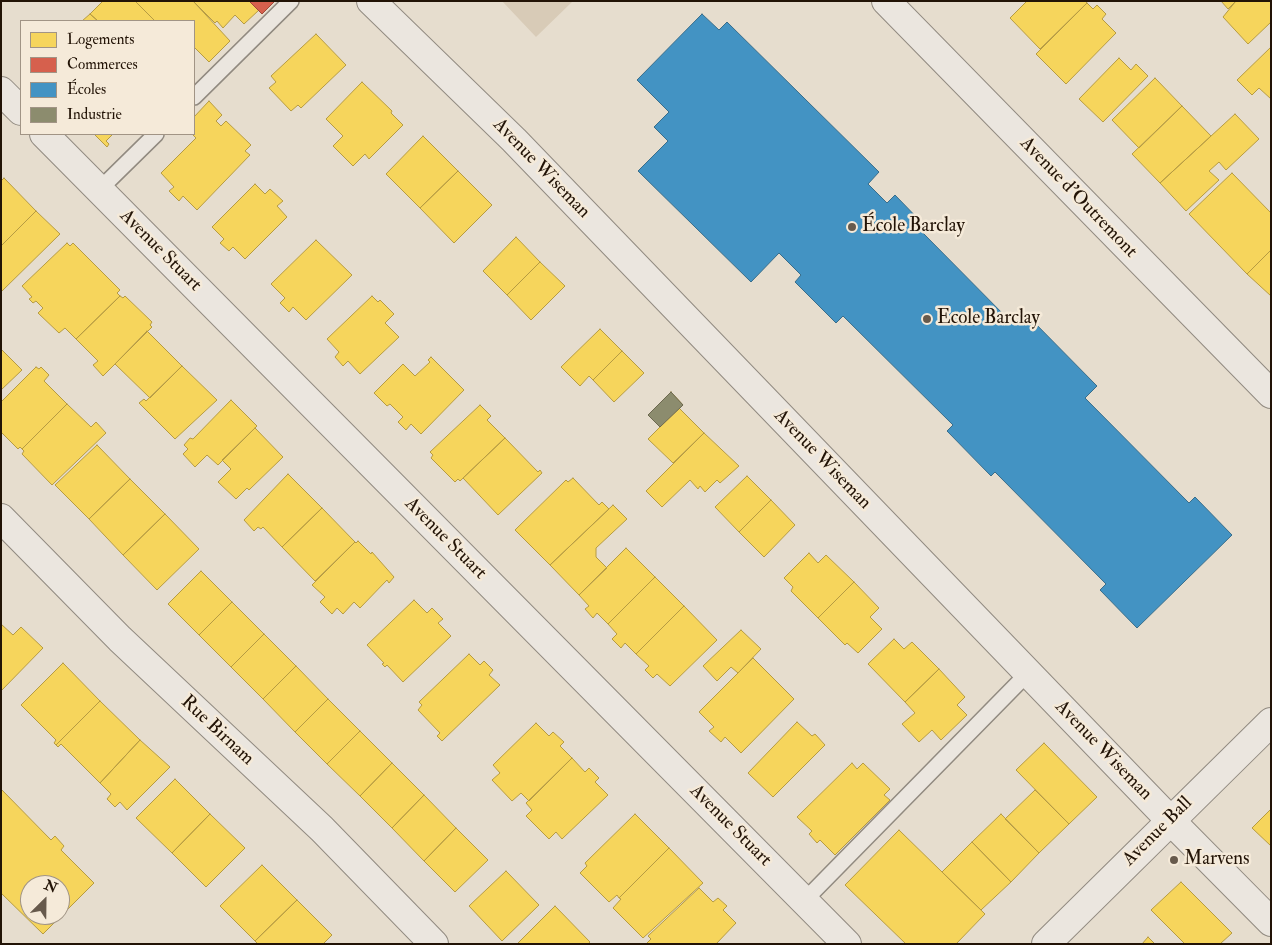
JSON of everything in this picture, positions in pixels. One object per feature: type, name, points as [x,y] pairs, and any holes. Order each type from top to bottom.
[{"type":"street","name":"Avenue Wiseman","points":[[371,1],[521,147],[1170,820],[1271,922]]},
{"type":"street","name":"Avenue d'Outremont","points":[[886,1],[1271,394]]},
{"type":"street","points":[[1,91],[20,110]]},
{"type":"street","name":"Avenue Stuart","points":[[45,135],[847,944]]},
{"type":"street","name":"Rue Birnam","points":[[1,518],[120,639],[322,829],[434,944]]},
{"type":"street","name":"Avenue Ball","points":[[1046,944],[1271,722]]},
{"type":"lane","points":[[195,96],[291,1]]},
{"type":"lane","points":[[99,190],[155,135]]},
{"type":"lane","points":[[804,901],[1028,673]]},
{"type":"shaded area","points":[[502,1],[573,1],[536,37]]},
{"type":"building: Logements","points":[[103,1],[135,1],[154,20],[97,20],[90,14]]},
{"type":"building: Logements","points":[[135,1],[193,1],[230,41],[209,62],[195,48],[195,20],[154,20]]},
{"type":"building: Logements","points":[[193,1],[249,1],[259,10],[244,24],[235,15],[223,28],[217,21],[215,23]]},
{"type":"building: Logements","points":[[1027,1],[1085,1],[1087,3],[1040,49],[1010,18]]},
{"type":"building: Logements","points":[[1221,1],[1236,1],[1228,9]]},
{"type":"building: Logements","points":[[1236,1],[1271,1],[1271,22],[1248,44],[1223,17]]},
{"type":"building: Logements","points":[[1087,3],[1093,9],[1097,5],[1106,14],[1102,19],[1116,33],[1066,84],[1036,54]]},
{"type":"building: Logements","points":[[90,14],[97,20],[83,20]]},
{"type":"building: Logements","points":[[316,34],[346,65],[301,108],[298,105],[291,111],[269,88],[276,82],[271,76]]},
{"type":"building: Logements","points":[[1271,47],[1271,99],[1259,88],[1252,95],[1237,80]]},
{"type":"building: Logements","points":[[1119,58],[1131,70],[1136,64],[1148,76],[1103,122],[1079,99]]},
{"type":"building: Logements","points":[[1155,78],[1182,106],[1139,148],[1112,120]]},
{"type":"building: Logements","points":[[362,82],[392,111],[391,113],[403,125],[369,159],[365,154],[353,166],[333,146],[343,136],[326,119]]},
{"type":"building: Logements","points":[[209,101],[222,115],[216,121],[221,126],[226,121],[251,145],[245,151],[250,155],[197,210],[183,196],[179,201],[169,191],[174,187],[161,173],[196,138],[193,135],[195,135],[195,116]]},
{"type":"building: Logements","points":[[1182,106],[1211,136],[1160,183],[1132,154]]},
{"type":"building: Logements","points":[[1235,114],[1259,139],[1226,170],[1219,162],[1209,171],[1219,180],[1186,211],[1160,183]]},
{"type":"building: Logements","points":[[95,135],[112,135],[106,141],[109,144],[107,147]]},
{"type":"building: Logements","points":[[423,136],[458,171],[420,208],[386,174]]},
{"type":"building: Logements","points":[[458,171],[492,205],[454,243],[420,208]]},
{"type":"building: Logements","points":[[1232,173],[1271,213],[1271,250],[1247,274],[1189,214]]},
{"type":"building: Logements","points":[[4,178],[36,211],[1,246],[1,181]]},
{"type":"building: Logements","points":[[255,184],[265,194],[270,189],[283,201],[277,206],[287,217],[245,259],[233,247],[229,251],[220,243],[224,239],[212,227]]},
{"type":"building: Logements","points":[[36,211],[60,234],[1,292],[1,246]]},
{"type":"building: Logements","points":[[516,237],[540,262],[507,295],[483,271]]},
{"type":"building: Logements","points":[[316,240],[352,275],[306,320],[293,307],[289,312],[280,303],[285,298],[271,284]]},
{"type":"building: Logements","points":[[67,243],[70,246],[73,243],[120,290],[117,293],[120,296],[76,339],[65,328],[59,333],[38,313],[43,308],[36,301],[33,303],[29,299],[32,297],[22,286]]},
{"type":"building: Logements","points":[[1271,250],[1271,296],[1247,274]]},
{"type":"building: Logements","points":[[540,262],[565,286],[531,320],[507,295]]},
{"type":"building: Logements","points":[[120,296],[123,298],[125,296],[152,322],[150,325],[152,327],[103,376],[93,365],[98,361],[76,339]]},
{"type":"building: Logements","points":[[372,296],[378,302],[380,300],[394,314],[385,323],[399,337],[360,374],[348,361],[343,366],[335,357],[339,352],[327,339]]},
{"type":"building: Logements","points":[[600,329],[622,351],[593,380],[589,376],[580,386],[561,367]]},
{"type":"building: Logements","points":[[147,331],[182,366],[150,398],[115,364]]},
{"type":"building: Logements","points":[[1,349],[22,370],[1,390]]},
{"type":"building: Logements","points":[[622,351],[644,373],[614,402],[593,380]]},
{"type":"building: Logements","points":[[431,357],[464,390],[421,434],[411,424],[406,430],[398,422],[403,417],[390,404],[387,406],[374,393],[403,364],[415,376],[430,362],[428,360]]},
{"type":"building: Logements","points":[[182,366],[217,400],[175,439],[139,403],[144,399],[146,401]]},
{"type":"building: Logements","points":[[36,367],[39,369],[41,367],[49,375],[44,381],[67,404],[22,449],[20,447],[18,449],[1,432],[1,402]]},
{"type":"building: Logements","points":[[671,392],[683,405],[679,408],[704,433],[673,463],[648,439],[660,427],[648,415]]},
{"type":"building: Logements","points":[[231,400],[257,426],[218,465],[207,455],[195,467],[183,454],[188,449],[184,445],[190,438],[193,439]]},
{"type":"building: Logements","points":[[67,404],[91,427],[96,422],[106,433],[52,485],[22,454],[24,451],[22,449]]},
{"type":"building: Logements","points":[[480,405],[491,416],[487,420],[505,438],[460,481],[458,479],[455,482],[431,458],[433,455],[430,452]]},
{"type":"building: Logements","points":[[255,428],[283,457],[249,490],[247,488],[236,499],[218,482],[231,469],[222,460]]},
{"type":"building: Logements","points":[[704,433],[739,466],[720,483],[717,480],[705,492],[700,486],[698,489],[690,480],[662,507],[646,491]]},
{"type":"building: Logements","points":[[505,438],[538,472],[540,470],[542,473],[498,515],[463,478]]},
{"type":"building: Logements","points":[[97,445],[130,479],[89,519],[55,485]]},
{"type":"building: Logements","points":[[288,474],[322,508],[282,547],[263,527],[261,529],[258,527],[254,531],[244,520]]},
{"type":"building: Logements","points":[[747,476],[771,500],[739,532],[715,507]]},
{"type":"building: Logements","points":[[573,478],[599,505],[602,502],[609,509],[550,565],[515,530],[566,480],[568,482]]},
{"type":"building: Logements","points":[[130,479],[165,514],[123,555],[89,519]]},
{"type":"building: Logements","points":[[771,500],[795,525],[764,557],[739,532]]},
{"type":"building: Logements","points":[[613,505],[627,519],[596,548],[596,557],[607,568],[579,595],[550,565]]},
{"type":"building: Logements","points":[[322,508],[355,542],[315,581],[282,547]]},
{"type":"building: Logements","points":[[165,514],[199,549],[157,590],[123,555]]},
{"type":"building: Logements","points":[[358,541],[371,554],[372,552],[394,577],[389,583],[387,580],[360,608],[354,602],[343,614],[337,608],[332,614],[320,602],[325,597],[312,585]]},
{"type":"building: Logements","points":[[626,548],[655,577],[608,624],[597,613],[593,618],[585,609],[589,606],[579,595]]},
{"type":"building: Logements","points":[[809,553],[818,563],[826,555],[854,582],[818,618],[791,591],[793,587],[784,578]]},
{"type":"building: Logements","points":[[201,571],[232,602],[199,635],[168,604]]},
{"type":"building: Logements","points":[[655,577],[684,606],[636,654],[625,643],[621,648],[612,639],[617,634],[608,624]]},
{"type":"building: Logements","points":[[854,582],[879,608],[870,617],[882,629],[858,653],[847,643],[845,645],[818,618]]},
{"type":"building: Logements","points":[[414,600],[427,613],[432,608],[443,619],[438,623],[451,636],[403,682],[387,665],[385,667],[382,664],[384,663],[367,645]]},
{"type":"building: Logements","points":[[232,602],[264,634],[231,667],[199,635]]},
{"type":"building: Logements","points":[[684,606],[717,640],[670,686],[657,674],[653,678],[645,670],[649,666],[636,654]]},
{"type":"building: Logements","points":[[1,624],[13,635],[21,627],[43,648],[1,691]]},
{"type":"building: Logements","points":[[741,630],[761,649],[738,673],[731,667],[717,681],[703,666]]},
{"type":"building: Logements","points":[[264,634],[296,666],[263,699],[231,667]]},
{"type":"building: Logements","points":[[894,639],[904,649],[912,642],[939,669],[905,702],[868,664]]},
{"type":"building: Logements","points":[[469,654],[480,665],[484,661],[493,670],[489,675],[500,685],[442,741],[437,736],[440,733],[418,710],[422,705],[419,702]]},
{"type":"building: Logements","points":[[753,658],[794,699],[741,753],[725,737],[721,742],[709,731],[714,727],[699,712]]},
{"type":"building: Logements","points":[[63,663],[100,701],[56,745],[54,743],[56,740],[21,705]]},
{"type":"building: Logements","points":[[296,666],[328,699],[295,732],[263,699]]},
{"type":"building: Logements","points":[[939,669],[965,697],[957,705],[967,715],[941,740],[932,730],[919,742],[902,724],[915,713],[905,702]]},
{"type":"building: Logements","points":[[328,699],[360,731],[327,764],[295,732]]},
{"type":"building: Logements","points":[[100,701],[140,740],[100,783],[61,744],[58,747],[56,745]]},
{"type":"building: Logements","points":[[797,722],[812,736],[815,734],[825,745],[773,797],[748,773]]},
{"type":"building: Logements","points":[[536,723],[549,736],[553,732],[564,742],[560,746],[572,758],[529,801],[521,793],[512,801],[492,780],[500,773],[493,765]]},
{"type":"building: Logements","points":[[360,731],[392,763],[360,796],[327,764]]},
{"type":"building: Logements","points":[[140,740],[170,767],[127,810],[120,802],[115,807],[107,799],[111,794],[100,783]]},
{"type":"building: Logements","points":[[1044,743],[1097,797],[1069,824],[1016,770]]},
{"type":"building: Logements","points":[[572,758],[585,772],[589,768],[599,778],[595,782],[608,795],[562,839],[556,832],[549,839],[526,816],[532,810],[526,803]]},
{"type":"building: Logements","points":[[392,763],[424,795],[392,828],[360,796]]},
{"type":"building: Logements","points":[[852,763],[857,769],[863,763],[890,789],[884,795],[890,800],[835,855],[820,840],[817,843],[809,834],[812,831],[797,817]]},
{"type":"building: Logements","points":[[175,779],[210,814],[172,853],[136,818]]},
{"type":"building: Logements","points":[[1,789],[51,840],[55,836],[64,846],[61,850],[94,883],[70,907],[70,875],[20,875],[20,912],[1,893]]},
{"type":"building: Logements","points":[[1035,790],[1069,824],[1039,853],[1005,819]]},
{"type":"building: Logements","points":[[424,795],[456,828],[424,861],[392,828]]},
{"type":"building: Logements","points":[[1271,809],[1271,846],[1252,828]]},
{"type":"building: Logements","points":[[210,814],[245,848],[206,887],[172,853]]},
{"type":"building: Logements","points":[[635,814],[669,848],[619,898],[617,895],[609,902],[580,873],[587,866],[585,863]]},
{"type":"building: Logements","points":[[1001,814],[1039,853],[1011,882],[972,842]]},
{"type":"building: Logements","points":[[456,828],[488,860],[455,892],[424,861]]},
{"type":"building: Logements","points":[[899,830],[985,914],[956,944],[906,944],[845,885]]},
{"type":"building: Logements","points":[[972,842],[1011,882],[981,910],[942,872]]},
{"type":"building: Logements","points":[[669,848],[703,883],[643,938],[613,908],[621,899],[619,898]]},
{"type":"building: Logements","points":[[262,865],[297,900],[255,941],[220,906]]},
{"type":"building: Logements","points":[[506,871],[539,905],[502,941],[469,906]]},
{"type":"building: Logements","points":[[1181,882],[1232,933],[1220,944],[1185,944],[1151,910]]},
{"type":"building: Logements","points":[[699,888],[713,902],[718,898],[727,906],[723,910],[736,923],[716,944],[646,944],[651,939],[648,936]]},
{"type":"building: Logements","points":[[297,900],[332,935],[323,944],[258,944],[255,941]]},
{"type":"building: Logements","points":[[555,906],[590,942],[588,944],[517,944]]},
{"type":"building: Logements","points":[[34,925],[52,925],[43,934]]},
{"type":"building: Logements","points":[[1148,937],[1155,944],[1142,944]]},
{"type":"building: Commerces","points":[[249,1],[275,1],[262,14]]},
{"type":"building: Écoles","name":"Ecole Barclay","points":[[702,14],[719,30],[727,22],[879,172],[868,184],[887,203],[895,195],[926,227],[922,232],[1013,324],[1025,313],[1097,386],[1085,398],[1189,503],[1195,497],[1232,535],[1137,628],[1100,590],[1106,584],[995,472],[991,476],[947,431],[953,425],[843,316],[836,323],[795,282],[801,275],[779,253],[751,282],[638,171],[668,141],[654,127],[669,112],[637,80]]},
{"type":"building: Industrie","points":[[671,392],[683,405],[660,427],[648,415]]},
{"type":"place","name":"École Barclay","points":[[852,227]]},
{"type":"place","name":"Ecole Barclay","points":[[927,319]]},
{"type":"place","name":"Marvens","points":[[1174,860]]}]
